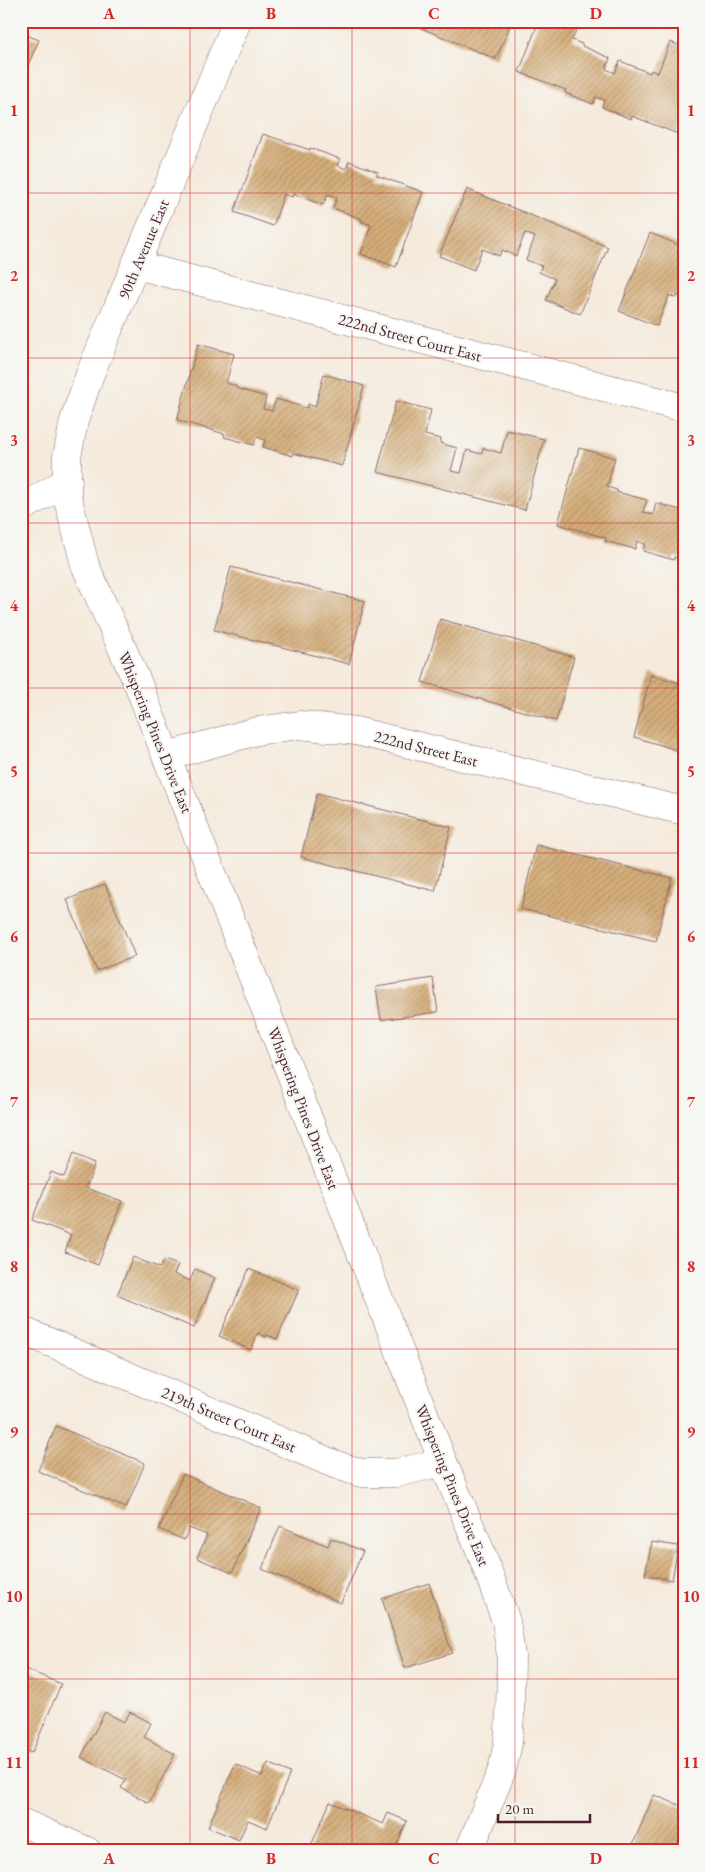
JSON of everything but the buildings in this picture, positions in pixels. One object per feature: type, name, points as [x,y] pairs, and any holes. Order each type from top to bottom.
[{"type":"street","name":"90th Avenue East","points":[[68,480],[67,457],[74,421],[90,374],[237,21]]},
{"type":"street","name":"222nd Street Court East","points":[[136,265],[684,408]]},
{"type":"street","points":[[21,508],[68,480]]},
{"type":"street","name":"Whispering Pines Drive East","points":[[68,480],[67,495],[85,565],[138,684],[167,756],[443,1462],[481,1552],[506,1621],[511,1656],[508,1743],[502,1770],[469,1851]]},
{"type":"street","name":"222nd Street East","points":[[167,756],[257,731],[299,725],[356,731],[684,811]]},
{"type":"street","name":"219th Street Court East","points":[[21,1330],[334,1464],[362,1473],[396,1473],[443,1462]]},
{"type":"street","points":[[21,1822],[87,1851]]}]
